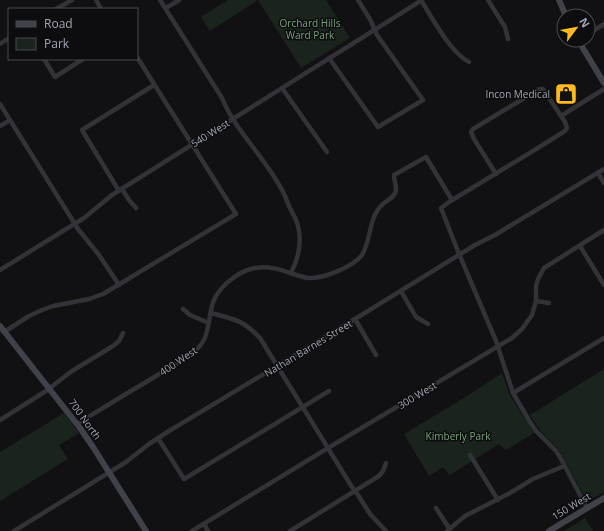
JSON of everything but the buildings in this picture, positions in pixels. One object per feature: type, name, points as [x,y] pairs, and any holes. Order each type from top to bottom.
[{"type":"street","points":[[58,8],[72,0]]},
{"type":"street","points":[[160,0],[222,98],[233,119],[283,191],[296,220],[300,243],[292,273]]},
{"type":"street","points":[[166,8],[179,0]]},
{"type":"street","points":[[329,58],[378,127],[423,100],[377,35],[371,21],[358,0]]},
{"type":"street","points":[[422,0],[441,31],[458,54],[469,62]]},
{"type":"street","name":"540 West","points":[[0,270],[89,215],[106,200],[121,190],[422,0]]},
{"type":"street","points":[[488,0],[505,27],[508,39]]},
{"type":"street","points":[[583,48],[604,83]]},
{"type":"street","points":[[4,332],[29,316],[42,310],[58,305],[89,299],[103,294],[236,214],[138,59]]},
{"type":"street","points":[[45,60],[55,77],[81,60]]},
{"type":"street","points":[[136,208],[121,190],[82,130],[154,85]]},
{"type":"street","points":[[282,88],[327,152]]},
{"type":"street","points":[[496,174],[474,139],[472,132],[473,129],[539,89],[543,89],[565,122],[567,128],[563,133],[496,174],[445,204],[442,208],[498,346],[513,393],[536,431],[556,451],[587,508]]},
{"type":"street","points":[[561,116],[604,89]]},
{"type":"street","points":[[0,104],[78,229],[99,255],[119,285]]},
{"type":"street","points":[[0,126],[10,120]]},
{"type":"street","name":"400 West","points":[[78,424],[194,352],[204,341],[207,334],[213,302],[223,287],[230,280],[243,272],[255,268],[266,267],[308,278],[318,277],[343,269],[357,260],[363,254],[372,220],[376,212],[395,193],[396,187],[394,175],[426,157],[452,200]]},
{"type":"street","name":"Nathan Barnes Street","points":[[14,531],[130,459],[158,438],[475,245],[495,235],[604,169]]},
{"type":"street","points":[[598,173],[604,183]]},
{"type":"street","name":"300 West","points":[[192,531],[512,338],[522,329],[532,315],[536,301],[536,286],[544,268],[604,230]]},
{"type":"street","points":[[580,246],[604,284]]},
{"type":"street","points":[[401,291],[416,317],[428,324]]},
{"type":"street","points":[[536,301],[549,304]]},
{"type":"street","points":[[183,309],[190,315],[209,323]]},
{"type":"street","points":[[211,313],[238,320],[249,327],[260,338],[370,514],[386,531]]},
{"type":"street","points":[[354,320],[376,355]]},
{"type":"street","name":"700 North","points":[[0,326],[78,424],[146,531]]},
{"type":"street","points":[[0,420],[50,389],[72,371],[113,346],[119,341],[123,333]]},
{"type":"street","points":[[513,393],[604,338]]},
{"type":"street","points":[[158,438],[184,479],[328,391]]},
{"type":"street","points":[[470,455],[498,500]]},
{"type":"street","points":[[290,531],[379,476],[386,463]]},
{"type":"street","points":[[436,508],[448,530],[465,516],[498,500],[533,479],[564,466]]},
{"type":"street","name":"150 West","points":[[549,531],[604,498]]},
{"type":"street","points":[[204,524],[208,531]]},
{"type":"green space","name":"Orchard Hills Ward Park","points":[[228,0],[258,0],[210,31],[201,17]]},
{"type":"green space","name":"Orchard Hills Ward Park","points":[[258,0],[326,0],[350,38],[301,68]]},
{"type":"green space","points":[[604,369],[604,492],[594,498],[588,498],[585,497],[559,450],[543,434],[530,415]]},
{"type":"green space","name":"Kimberly Park","points":[[502,373],[510,396],[534,433],[506,450],[499,444],[450,475],[443,467],[429,476],[404,434]]},
{"type":"green space","points":[[64,413],[79,433],[59,445],[68,459],[0,501],[0,452]]},
{"type":"green space","points":[[585,518],[593,531],[564,531]]},
{"type":"place","name":"Incon Medical","points":[[566,94]]}]
